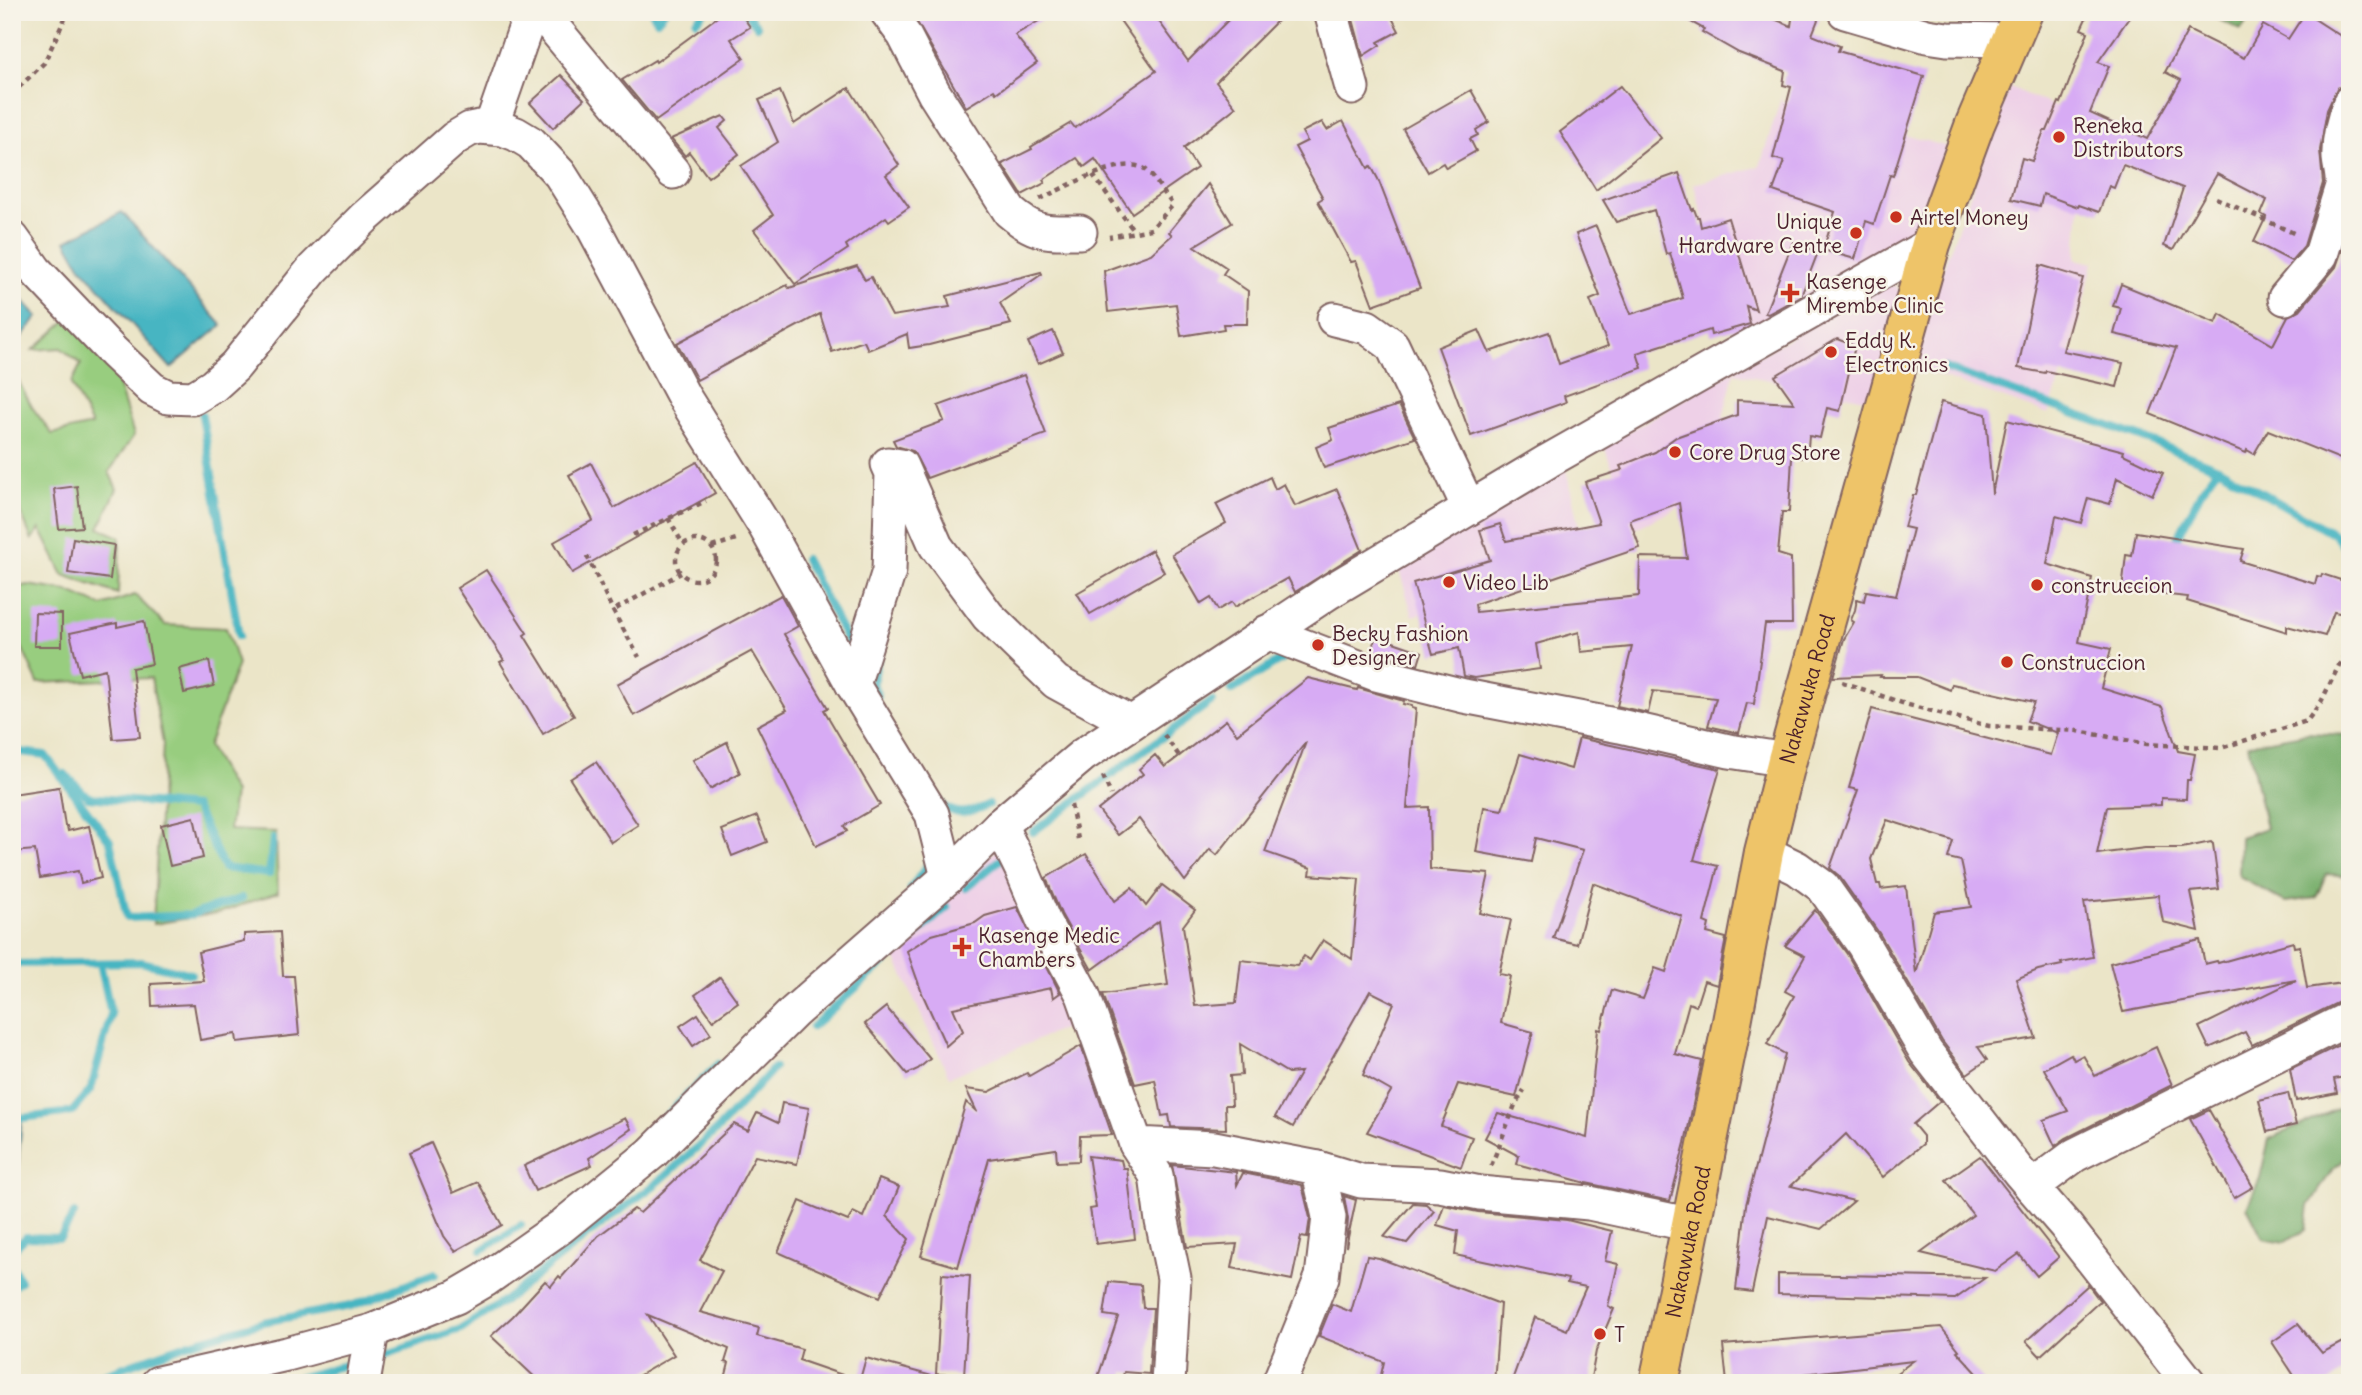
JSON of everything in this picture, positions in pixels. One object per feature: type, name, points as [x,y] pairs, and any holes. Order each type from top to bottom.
[{"type":"main road","name":"Nakawuka Road","points":[[1659,1383],[1765,852],[1787,760],[1931,244],[1975,124],[2018,26]]},
{"type":"street","points":[[491,127],[531,12]]},
{"type":"street","points":[[548,12],[548,21],[673,172]]},
{"type":"street","points":[[887,12],[904,35],[934,93],[1010,212],[1026,226],[1040,231],[1080,232]]},
{"type":"street","points":[[1331,12],[1352,88]]},
{"type":"street","points":[[1844,12],[1927,36],[1947,39],[2018,26]]},
{"type":"street","points":[[2285,298],[2316,263],[2327,240],[2342,186],[2339,148],[2342,124],[2350,102]]},
{"type":"street","points":[[12,238],[35,270],[113,352],[152,388],[168,397],[193,398],[213,386],[234,366],[313,269],[364,218],[454,138],[470,129],[491,127],[516,134],[531,143],[566,184],[593,225],[684,397],[766,528],[853,685],[932,814],[948,877]]},
{"type":"street","points":[[158,1383],[287,1354],[372,1331],[456,1297],[485,1280],[562,1226],[652,1153],[794,1012],[1083,755],[1267,632],[1469,508],[1931,244]]},
{"type":"street","points":[[1334,319],[1367,327],[1392,345],[1469,508]]},
{"type":"street","points":[[853,685],[889,571],[892,473],[888,464],[898,464],[936,546],[988,616],[1056,681],[1131,723]]},
{"type":"street","points":[[1267,632],[1376,674],[1729,751],[1787,760]]},
{"type":"street","points":[[932,814],[959,831],[992,834],[1024,872],[1044,922],[1083,995],[1136,1144],[1156,1175],[1174,1278],[1168,1383]]},
{"type":"street","points":[[1765,852],[1797,868],[1824,887],[1863,944],[1926,1052],[2189,1383]]},
{"type":"street","points":[[2032,1187],[2075,1155],[2350,1018]]},
{"type":"street","points":[[1136,1144],[1214,1148],[1318,1168],[1361,1181],[1440,1185],[1480,1193],[1589,1203],[1692,1225]]},
{"type":"street","points":[[1279,1383],[1322,1277],[1329,1217],[1318,1168]]},
{"type":"street","points":[[363,1383],[372,1331]]},
{"type":"path","points":[[12,94],[44,63],[68,12]]},
{"type":"path","points":[[1010,212],[1124,164],[1135,164],[1146,170],[1172,205],[1151,229],[1097,241],[1080,232]]},
{"type":"path","points":[[1093,175],[1135,231]]},
{"type":"path","points":[[2216,198],[2299,235],[2327,240]]},
{"type":"path","points":[[634,536],[706,501]]},
{"type":"path","points":[[668,518],[683,544]]},
{"type":"path","points":[[691,540],[707,542],[716,554],[716,562],[709,576],[694,580],[681,573],[676,559],[683,544],[691,540]]},
{"type":"path","points":[[587,556],[639,657]]},
{"type":"path","points":[[616,609],[681,573]]},
{"type":"path","points":[[1813,672],[1905,705],[1989,726],[2078,732],[2147,744],[2221,748],[2307,721],[2321,702],[2350,643]]},
{"type":"path","points":[[1170,743],[1180,757]]},
{"type":"path","points":[[1107,787],[1111,794]]},
{"type":"path","points":[[1073,813],[1078,839]]},
{"type":"path","points":[[1480,1193],[1515,1105],[1524,1090]]},
{"type":"shaded area","points":[[1785,85],[1781,101],[1948,147],[1914,236],[1736,342],[1694,184],[1760,166]]},
{"type":"shaded area","points":[[2010,87],[2109,131],[2088,180],[2079,214],[2076,259],[2093,263],[2075,336],[2048,414],[1916,368],[1932,299]]},
{"type":"shaded area","points":[[1881,285],[1896,286],[1903,298],[1875,401],[1734,373],[1723,418],[1746,426],[1719,488],[1634,529],[1604,446]]},
{"type":"shaded area","points":[[1566,469],[1587,563],[1533,576],[1413,616],[1398,567]]},
{"type":"shaded area","points":[[1001,846],[1087,1019],[949,1077],[891,948]]},
{"type":"green space","points":[[2203,12],[2254,12],[2241,30]]},
{"type":"green space","points":[[68,319],[115,374],[134,435],[109,472],[117,489],[99,528],[120,537],[118,594],[63,575],[40,529],[32,540],[12,491],[12,378],[15,375],[32,407],[52,434],[92,425],[71,384],[81,364],[61,348],[33,350]]},
{"type":"green space","points":[[28,585],[67,591],[102,606],[135,595],[165,625],[226,628],[238,664],[208,746],[234,793],[229,830],[276,832],[278,892],[219,913],[153,924],[163,744],[151,678],[38,683],[12,626],[12,588]]},
{"type":"green space","points":[[2308,733],[2350,735],[2350,876],[2326,874],[2316,898],[2285,902],[2239,877],[2240,837],[2266,828],[2248,744]]},
{"type":"green space","points":[[2342,1107],[2350,1114],[2350,1155],[2332,1170],[2309,1206],[2306,1230],[2285,1242],[2263,1238],[2247,1207],[2260,1178],[2269,1139]]},
{"type":"water","points":[[122,212],[222,325],[171,368],[81,267],[66,241]]},
{"type":"water","points":[[12,288],[38,317],[12,348]]},
{"type":"water","points":[[12,1082],[22,1118],[12,1235]]},
{"type":"building","points":[[724,12],[740,12],[750,27],[731,39],[744,58],[656,121],[622,80],[655,60],[656,62]]},
{"type":"building","points":[[911,12],[1054,12],[1015,35],[1037,63],[996,93],[994,90],[966,107]]},
{"type":"building","points":[[1114,12],[1152,12],[1188,61],[1236,12],[1286,12],[1216,82],[1236,107],[1184,148],[1197,168],[1132,213],[1095,159],[1084,167],[1077,158],[1043,180],[1045,183],[1022,195],[1002,164],[1032,149],[1031,147],[1071,123],[1075,128],[1156,71]]},
{"type":"building","points":[[1351,12],[1389,12],[1399,31],[1378,42],[1380,45],[1363,56]]},
{"type":"building","points":[[1673,12],[1757,12],[1791,26],[1793,12],[1821,12],[1812,35],[1840,46],[1838,51],[1924,76],[1893,176],[1890,175],[1874,224],[1866,221],[1855,259],[1823,250],[1835,212],[1773,191],[1784,161],[1773,158],[1791,87],[1783,85],[1785,71],[1739,53]]},
{"type":"building","points":[[2089,12],[2133,12],[2098,62],[2109,66],[2090,113],[2147,139],[2181,80],[2165,72],[2188,30],[2244,58],[2263,25],[2288,39],[2305,13],[2350,42],[2350,83],[2337,88],[2327,110],[2320,150],[2323,183],[2304,246],[2291,261],[2254,242],[2266,217],[2261,214],[2267,200],[2217,174],[2173,250],[2164,246],[2183,188],[2123,165],[2114,188],[2109,186],[2099,212],[2043,194],[2040,206],[2011,199],[2022,158],[2032,161],[2044,131],[2047,131],[2059,102],[2061,103],[2088,32],[2081,29]]},
{"type":"building","points":[[561,75],[584,99],[553,128],[530,103]]},
{"type":"building","points":[[1620,86],[1661,138],[1596,190],[1560,132]]},
{"type":"building","points":[[849,88],[899,165],[886,175],[909,207],[889,221],[886,217],[846,245],[848,249],[795,284],[754,230],[773,215],[741,166],[778,142],[759,100],[780,91],[794,124]]},
{"type":"building","points":[[1471,90],[1489,122],[1476,130],[1478,135],[1470,139],[1476,151],[1446,168],[1443,163],[1428,172],[1403,129]]},
{"type":"building","points":[[723,116],[727,121],[719,128],[739,154],[708,177],[689,152],[685,156],[671,139]]},
{"type":"building","points":[[1343,121],[1368,168],[1371,166],[1378,179],[1420,288],[1373,305],[1356,261],[1351,262],[1318,201],[1323,198],[1295,147],[1307,141],[1302,132],[1322,122],[1327,130]]},
{"type":"building","points":[[1679,173],[1701,227],[1728,218],[1756,310],[1746,306],[1750,324],[1711,335],[1710,330],[1637,353],[1642,368],[1564,396],[1566,402],[1471,436],[1438,347],[1479,330],[1489,352],[1549,332],[1559,364],[1608,346],[1590,300],[1600,296],[1576,234],[1596,226],[1631,314],[1683,298],[1670,253],[1666,254],[1654,210],[1616,222],[1603,200]]},
{"type":"building","points":[[1208,184],[1232,223],[1194,246],[1227,268],[1223,274],[1248,291],[1247,324],[1223,324],[1224,329],[1181,336],[1176,304],[1108,312],[1104,271],[1151,254],[1172,235],[1169,232]]},
{"type":"building","points":[[2350,227],[2350,463],[2268,430],[2254,454],[2247,450],[2246,453],[2150,414],[2176,348],[2114,334],[2121,308],[2113,306],[2121,284],[2216,323],[2220,314],[2273,345],[2288,316],[2300,310],[2336,267]]},
{"type":"building","points":[[1793,242],[1818,252],[1801,296],[1768,314],[1765,313]]},
{"type":"building","points":[[2040,265],[2083,278],[2063,351],[2123,363],[2117,387],[2046,371],[2018,368]]},
{"type":"building","points":[[857,266],[865,280],[871,277],[892,316],[950,307],[947,296],[1041,272],[1042,274],[1000,303],[1011,324],[929,345],[909,348],[907,334],[868,350],[864,341],[832,352],[820,314],[697,380],[677,343],[787,285],[789,288]]},
{"type":"building","points":[[1053,331],[1063,353],[1038,364],[1028,342]]},
{"type":"building","points":[[1837,339],[1855,346],[1840,411],[1827,408],[1820,438],[1809,436],[1807,458],[1792,457],[1789,512],[1782,512],[1778,554],[1791,558],[1792,624],[1765,624],[1754,704],[1747,703],[1739,733],[1708,726],[1716,698],[1653,691],[1648,713],[1617,706],[1632,647],[1581,652],[1579,632],[1536,644],[1540,669],[1474,678],[1464,676],[1459,648],[1433,654],[1413,583],[1490,560],[1480,530],[1500,524],[1506,541],[1599,523],[1585,482],[1622,470],[1620,466],[1655,452],[1676,437],[1737,415],[1737,400],[1794,403],[1775,376]],"holes":[[[1679,503],[1687,558],[1640,557],[1639,596],[1476,612],[1475,604],[1640,548],[1630,520]]]},
{"type":"building","points":[[1024,375],[1046,434],[927,478],[913,451],[896,446],[893,440],[944,421],[938,406]]},
{"type":"building","points":[[1941,402],[1986,414],[1992,494],[2007,420],[2124,451],[2123,454],[2163,473],[2152,495],[2117,478],[2110,504],[2088,498],[2081,523],[2056,516],[2047,564],[2092,578],[2079,642],[2111,649],[2101,688],[2162,707],[2178,751],[2195,754],[2190,780],[2187,780],[2186,799],[2161,798],[2161,805],[2107,807],[2097,854],[2145,848],[2182,848],[2211,842],[2219,889],[2191,892],[2199,931],[2163,922],[2158,895],[2084,902],[2093,957],[2061,963],[2062,965],[2038,970],[2016,979],[2036,1038],[1978,1047],[1987,1060],[1967,1074],[1942,1041],[1879,933],[1839,876],[1830,868],[1858,790],[1849,788],[1872,709],[2051,755],[2058,733],[2027,721],[2034,702],[1952,684],[1950,690],[1917,677],[1833,677],[1844,639],[1854,622],[1851,620],[1857,599],[1864,601],[1866,591],[1896,596],[1913,529],[1904,527],[1913,495],[1916,495]],"holes":[[[1887,820],[1953,841],[1948,858],[1961,861],[1971,907],[1934,912],[1916,974],[1906,886],[1881,889],[1880,884],[1877,884],[1871,859]]]},
{"type":"building","points":[[1399,405],[1415,438],[1324,468],[1316,447],[1333,440],[1329,428]]},
{"type":"building","points":[[697,462],[715,493],[572,573],[554,542],[593,520],[569,475],[591,463],[614,508]]},
{"type":"building","points":[[1270,477],[1275,489],[1284,484],[1295,506],[1337,489],[1362,550],[1295,592],[1288,578],[1235,607],[1232,602],[1218,610],[1211,598],[1201,604],[1172,554],[1226,523],[1216,504]]},
{"type":"building","points":[[77,486],[82,527],[59,529],[54,489]]},
{"type":"building","points":[[2136,532],[2244,549],[2240,561],[2315,584],[2317,576],[2321,577],[2322,574],[2350,583],[2345,614],[2334,612],[2325,636],[2287,626],[2287,632],[2187,601],[2188,597],[2122,590],[2126,555],[2132,556]]},
{"type":"building","points":[[73,538],[114,545],[110,579],[68,573]]},
{"type":"building","points":[[1152,550],[1164,572],[1090,614],[1077,593]]},
{"type":"building","points":[[486,570],[527,633],[524,635],[574,716],[543,734],[500,662],[504,660],[457,588]]},
{"type":"building","points":[[781,595],[798,626],[784,634],[828,708],[824,710],[880,805],[844,826],[847,831],[816,846],[757,726],[787,710],[752,651],[634,716],[617,684]]},
{"type":"building","points":[[35,613],[62,614],[62,646],[34,646]]},
{"type":"building","points":[[144,621],[152,664],[132,668],[140,737],[113,739],[105,669],[80,675],[70,633],[117,623],[117,627]]},
{"type":"building","points":[[1376,636],[1422,652],[1418,665],[1371,651]]},
{"type":"building","points":[[209,661],[214,686],[184,693],[179,669]]},
{"type":"building","points":[[1308,678],[1404,701],[1403,704],[1416,709],[1407,808],[1429,807],[1430,869],[1489,874],[1480,913],[1511,920],[1499,974],[1510,976],[1501,1023],[1533,1032],[1516,1097],[1458,1084],[1441,1126],[1472,1137],[1461,1167],[1367,1132],[1391,1091],[1363,1075],[1394,1003],[1370,991],[1293,1127],[1275,1117],[1301,1072],[1288,1073],[1240,1044],[1242,1075],[1230,1076],[1232,1105],[1225,1105],[1226,1129],[1171,1127],[1169,1115],[1162,1116],[1155,1080],[1135,1084],[1103,994],[1168,985],[1159,921],[1092,970],[1061,914],[1046,878],[1086,854],[1115,901],[1132,888],[1146,906],[1162,885],[1195,910],[1183,926],[1195,1006],[1236,1003],[1241,960],[1297,966],[1304,956],[1310,960],[1323,940],[1352,959],[1359,879],[1310,875],[1311,868],[1265,852],[1306,742],[1217,855],[1210,849],[1185,881],[1139,819],[1118,835],[1098,810],[1143,774],[1139,769],[1155,755],[1165,767],[1226,720],[1237,734]]},
{"type":"building","points":[[1579,738],[1720,769],[1694,860],[1718,866],[1704,922],[1709,924],[1707,933],[1726,938],[1717,985],[1704,981],[1696,1006],[1689,1003],[1675,1054],[1702,1061],[1670,1201],[1586,1183],[1517,1164],[1519,1156],[1485,1138],[1498,1113],[1587,1138],[1598,1029],[1601,1030],[1612,990],[1643,999],[1655,968],[1666,972],[1682,916],[1593,883],[1577,944],[1553,938],[1583,850],[1536,838],[1531,862],[1476,852],[1484,807],[1502,810],[1520,754],[1571,769]]},
{"type":"building","points":[[727,742],[740,773],[710,789],[693,760]]},
{"type":"building","points":[[596,762],[638,825],[611,842],[570,779]]},
{"type":"building","points":[[59,787],[68,831],[89,826],[101,878],[81,883],[78,871],[40,878],[35,850],[12,852],[12,794]]},
{"type":"building","points":[[757,816],[767,842],[732,856],[722,830]]},
{"type":"building","points":[[194,817],[203,858],[170,866],[161,825]]},
{"type":"building","points":[[1017,907],[1060,993],[1053,998],[1051,988],[953,1008],[963,1031],[946,1046],[907,951],[932,935]]},
{"type":"building","points":[[1815,910],[1847,954],[1909,1062],[1940,1101],[1913,1124],[1923,1136],[1923,1144],[1883,1177],[1846,1134],[1791,1186],[1854,1201],[1821,1229],[1768,1216],[1752,1292],[1736,1290],[1746,1205],[1785,1054],[1767,1044],[1794,996],[1785,991],[1805,956],[1785,946]]},
{"type":"building","points":[[280,932],[283,976],[294,976],[299,1035],[237,1042],[236,1034],[200,1040],[194,1004],[152,1006],[151,984],[204,981],[198,952],[244,941],[244,934]]},
{"type":"building","points":[[2200,940],[2205,964],[2218,963],[2293,942],[2294,947],[2300,946],[2307,988],[2350,982],[2350,999],[2252,1045],[2245,1032],[2209,1048],[2199,1027],[2296,980],[2123,1012],[2110,963]]},
{"type":"building","points":[[720,977],[738,1002],[713,1020],[695,995]]},
{"type":"building","points":[[886,1007],[930,1059],[907,1074],[865,1024]]},
{"type":"building","points":[[698,1014],[711,1034],[693,1046],[680,1026]]},
{"type":"building","points":[[2350,1040],[2350,1076],[2334,1079],[2337,1093],[2296,1101],[2290,1069]]},
{"type":"building","points":[[1081,1046],[1112,1135],[1080,1136],[1079,1161],[1057,1162],[1056,1149],[989,1159],[958,1267],[921,1256],[966,1102],[977,1112],[966,1089],[989,1092],[1027,1073],[1029,1076]]},
{"type":"building","points":[[2156,1047],[2172,1085],[2055,1146],[2043,1120],[2068,1111],[2044,1069],[2071,1054],[2074,1060],[2083,1055],[2095,1076]]},
{"type":"building","points":[[2288,1093],[2296,1125],[2267,1132],[2259,1100]]},
{"type":"building","points":[[782,1103],[809,1108],[797,1164],[755,1156],[700,1260],[722,1271],[700,1312],[759,1328],[757,1336],[802,1349],[799,1360],[854,1379],[854,1383],[724,1383],[729,1349],[648,1315],[674,1355],[626,1383],[541,1383],[491,1336],[545,1281],[551,1286],[598,1236],[634,1209],[640,1213],[734,1124],[748,1131],[757,1113],[778,1123]]},
{"type":"building","points":[[2209,1110],[2253,1187],[2234,1198],[2190,1119]]},
{"type":"building","points":[[625,1118],[631,1129],[589,1158],[592,1165],[535,1191],[524,1166]]},
{"type":"building","points":[[431,1143],[453,1193],[478,1182],[502,1225],[455,1251],[444,1236],[409,1153]]},
{"type":"building","points":[[1088,1156],[1121,1160],[1123,1168],[1127,1168],[1135,1239],[1096,1244],[1090,1209],[1096,1208]]},
{"type":"building","points":[[1980,1156],[2059,1257],[2037,1276],[2019,1254],[1995,1271],[1921,1253],[1973,1215],[1946,1180]]},
{"type":"building","points":[[1172,1165],[1236,1172],[1237,1185],[1243,1173],[1302,1185],[1310,1218],[1307,1238],[1301,1237],[1292,1280],[1232,1268],[1237,1244],[1187,1247]]},
{"type":"building","points":[[879,1179],[899,1187],[887,1216],[909,1239],[880,1297],[778,1252],[800,1201],[848,1221],[853,1212],[863,1217]]},
{"type":"building","points":[[1344,1196],[1356,1200],[1346,1247],[1348,1219]]},
{"type":"building","points":[[1413,1203],[1426,1204],[1434,1211],[1407,1243],[1384,1237]]},
{"type":"building","points":[[1444,1205],[1478,1212],[1567,1220],[1612,1231],[1605,1261],[1618,1264],[1608,1306],[1614,1309],[1596,1351],[1590,1383],[1511,1383],[1535,1317],[1567,1330],[1586,1287],[1567,1283],[1568,1279],[1455,1255],[1458,1231],[1437,1225]]},
{"type":"building","points":[[1367,1256],[1379,1258],[1500,1304],[1494,1383],[1379,1383],[1384,1362],[1319,1336],[1332,1304],[1351,1312]]},
{"type":"building","points":[[942,1274],[970,1276],[964,1376],[936,1374]]},
{"type":"building","points":[[1778,1274],[1985,1278],[1955,1299],[1778,1294]]},
{"type":"building","points":[[1109,1282],[1141,1285],[1143,1308],[1153,1308],[1149,1374],[1124,1372],[1121,1383],[1096,1383],[1118,1317],[1104,1315]]},
{"type":"building","points":[[2088,1285],[2100,1301],[2040,1356],[2026,1341]]},
{"type":"building","points":[[2298,1324],[2322,1353],[2350,1338],[2350,1367],[2328,1383],[2299,1383],[2272,1342]]},
{"type":"building","points":[[1941,1327],[1959,1350],[1957,1351],[1986,1383],[1883,1383],[1913,1361],[1727,1383],[1723,1345]]},
{"type":"building","points":[[866,1358],[932,1376],[931,1383],[859,1383]]},
{"type":"waterway","points":[[652,12],[657,20],[664,12]]},
{"type":"waterway","points":[[696,21],[704,12]]},
{"type":"waterway","points":[[745,12],[757,26]]},
{"type":"waterway","points":[[1945,368],[2143,438],[2218,468],[2334,534],[2350,555]]},
{"type":"waterway","points":[[202,415],[239,636]]},
{"type":"waterway","points":[[2178,537],[2201,492],[2218,468]]},
{"type":"waterway","points":[[805,559],[852,650]]},
{"type":"waterway","points":[[878,658],[873,684],[878,696]]},
{"type":"waterway","points":[[1231,691],[1281,660]]},
{"type":"waterway","points":[[1033,832],[1212,701]]},
{"type":"waterway","points":[[12,751],[45,755],[110,841],[127,918],[191,915],[242,898]]},
{"type":"waterway","points":[[65,774],[88,797],[195,807],[224,868],[269,874],[273,839]]},
{"type":"waterway","points":[[941,804],[959,812],[971,811],[989,804]]},
{"type":"waterway","points":[[966,888],[1005,856]]},
{"type":"waterway","points":[[911,888],[928,864],[928,858]]},
{"type":"waterway","points":[[812,1027],[947,907]]},
{"type":"waterway","points":[[12,964],[141,962],[191,974]]},
{"type":"waterway","points":[[22,1118],[72,1112],[91,1089],[111,1014],[100,963]]},
{"type":"waterway","points":[[666,1116],[718,1064]]},
{"type":"waterway","points":[[384,1355],[461,1329],[503,1302],[656,1184],[717,1130],[774,1068]]},
{"type":"waterway","points":[[12,1251],[26,1237],[60,1238],[74,1214]]},
{"type":"waterway","points":[[482,1250],[521,1225]]},
{"type":"waterway","points":[[12,1265],[20,1281],[12,1287]]},
{"type":"waterway","points":[[80,1383],[190,1343],[263,1322],[351,1306],[435,1274]]},
{"type":"waterway","points":[[279,1383],[345,1365]]},
{"type":"place","name":"Reneka Distributors","points":[[2059,137]]},
{"type":"place","name":"Airtel Money","points":[[1896,217]]},
{"type":"place","name":"Unique Hardware Centre","points":[[1856,233]]},
{"type":"place","name":"Kasenge Mirembe Clinic","points":[[1790,293]]},
{"type":"place","name":"Eddy K. Electronics","points":[[1831,352]]},
{"type":"place","name":"Core Drug Store","points":[[1675,452]]},
{"type":"place","name":"Video Lib","points":[[1449,582]]},
{"type":"place","name":"construccion","points":[[2037,585]]},
{"type":"place","name":"Becky Fashion Designer","points":[[1318,645]]},
{"type":"place","name":"Construccion","points":[[2007,662]]},
{"type":"place","name":"Kasenge Medic Chambers","points":[[962,947]]},
{"type":"place","name":"T","points":[[1600,1334]]}]
